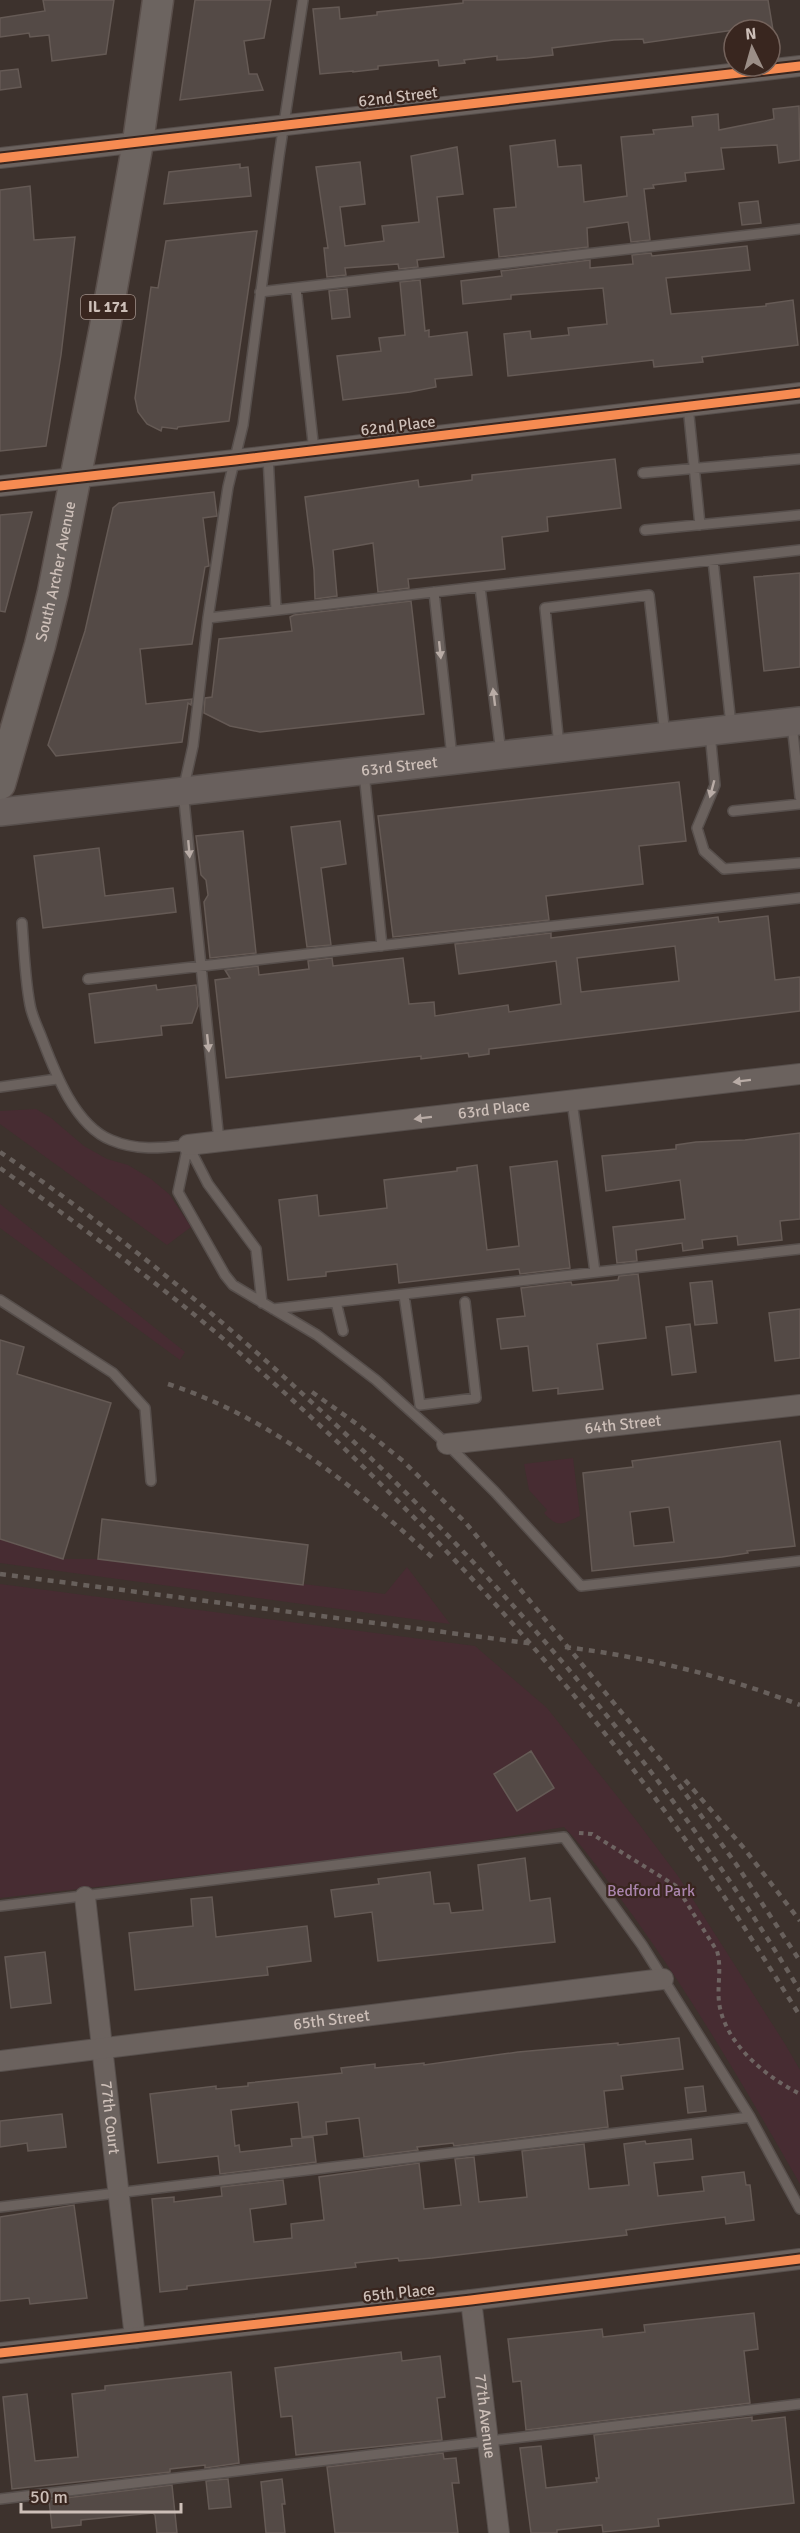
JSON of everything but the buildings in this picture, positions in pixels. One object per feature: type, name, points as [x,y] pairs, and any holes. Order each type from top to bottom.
[{"type":"main road","name":"South Archer Avenue","points":[[0,784],[48,612],[138,142],[158,0]]},
{"type":"main road","name":"63rd Street","points":[[0,812],[796,721]]},
{"type":"street","name":"62nd Street","points":[[0,158],[800,66]]},
{"type":"street","name":"62nd Place","points":[[0,486],[800,393]]},
{"type":"street","name":"63rd Place","points":[[188,1145],[800,1074]]},
{"type":"street","name":"64th Street","points":[[447,1444],[800,1405]]},
{"type":"street","name":"77th Court","points":[[85,1897],[135,2338]]},
{"type":"street","name":"65th Street","points":[[0,2061],[663,1979]]},
{"type":"street","name":"65th Place","points":[[0,2354],[471,2301],[800,2259]]},
{"type":"street","name":"77th Avenue","points":[[471,2301],[499,2533]]},
{"type":"lane","points":[[219,1141],[183,791],[193,746],[208,618],[228,488],[243,425],[283,126],[303,0]]},
{"type":"lane","points":[[260,292],[800,229]]},
{"type":"lane","points":[[296,288],[314,451]]},
{"type":"lane","points":[[688,406],[700,525]]},
{"type":"lane","points":[[268,456],[276,610]]},
{"type":"lane","points":[[643,473],[800,459]]},
{"type":"lane","points":[[645,530],[800,515]]},
{"type":"lane","points":[[208,618],[800,550]]},
{"type":"lane","points":[[713,560],[721,730],[715,785],[697,828],[704,851],[724,869],[800,863]]},
{"type":"lane","points":[[480,587],[501,755]]},
{"type":"lane","points":[[434,592],[452,760]]},
{"type":"lane","points":[[560,748],[545,608],[649,595],[665,736]]},
{"type":"lane","points":[[796,721],[800,797]]},
{"type":"lane","points":[[364,770],[382,946]]},
{"type":"lane","points":[[734,811],[800,804]]},
{"type":"lane","points":[[88,979],[800,898]]},
{"type":"lane","points":[[22,923],[30,1006],[57,1079],[76,1108],[92,1127],[109,1140],[132,1147],[153,1149],[188,1145]]},
{"type":"lane","points":[[0,1087],[57,1079]]},
{"type":"lane","points":[[572,1101],[596,1272]]},
{"type":"lane","points":[[188,1145],[178,1192],[232,1284],[317,1335],[347,1356],[447,1444],[495,1492],[581,1586],[800,1561]]},
{"type":"lane","points":[[188,1145],[208,1184],[256,1249],[262,1303]]},
{"type":"lane","points":[[273,1309],[800,1249]]},
{"type":"lane","points":[[404,1294],[420,1405],[477,1398],[465,1302]]},
{"type":"lane","points":[[0,1300],[113,1373],[145,1408],[151,1481]]},
{"type":"lane","points":[[336,1302],[343,1331]]},
{"type":"lane","points":[[0,1906],[564,1836],[642,1945],[750,2117],[800,2209]]},
{"type":"lane","points":[[0,2207],[750,2117]]},
{"type":"lane","points":[[0,2499],[488,2443],[800,2404]]},
{"type":"path","points":[[564,1836],[582,1832],[592,1834],[676,1886],[717,1951],[720,1960],[719,2004],[733,2037],[763,2071],[777,2082],[800,2094]]},
{"type":"green space","points":[[36,1109],[51,1118],[84,1146],[107,1159],[128,1165],[151,1179],[169,1194],[191,1227],[167,1245],[0,1124],[0,1111]]},
{"type":"green space","points":[[0,1204],[185,1352],[180,1360],[0,1228]]},
{"type":"green space","points":[[573,1458],[580,1516],[561,1524],[553,1521],[544,1513],[547,1510],[529,1490],[524,1464]]},
{"type":"green space","points":[[0,1539],[63,1559],[98,1559],[385,1594],[407,1567],[450,1624],[0,1563]]},
{"type":"green space","name":"Bedford Park","points":[[0,1584],[475,1646],[547,1708],[636,1820],[678,1876],[785,2044],[800,2070],[800,2184],[700,2015],[600,1870],[564,1827],[439,1848],[0,1898]]},
{"type":"railway","points":[[0,1152],[93,1219],[226,1326],[311,1402],[417,1503],[538,1634],[650,1771],[703,1842],[800,1991]]},
{"type":"railway","points":[[0,1168],[112,1250],[220,1336],[336,1441],[447,1552],[551,1668],[649,1790],[708,1873],[800,2016]]},
{"type":"railway","points":[[168,1384],[241,1415],[310,1457],[342,1480],[433,1558]]},
{"type":"railway","points":[[312,1392],[403,1461],[465,1522],[664,1764],[736,1864],[800,1961]]},
{"type":"railway","points":[[0,1574],[535,1644]]},
{"type":"railway","points":[[565,1647],[625,1656],[684,1669],[743,1685],[800,1705]]},
{"type":"railway","points":[[685,1780],[743,1847],[800,1921]]},
{"type":"cycle path","points":[[0,158],[800,66]]},
{"type":"cycle path","points":[[0,486],[800,393]]},
{"type":"cycle path","points":[[0,2353],[471,2300],[800,2259]]}]
